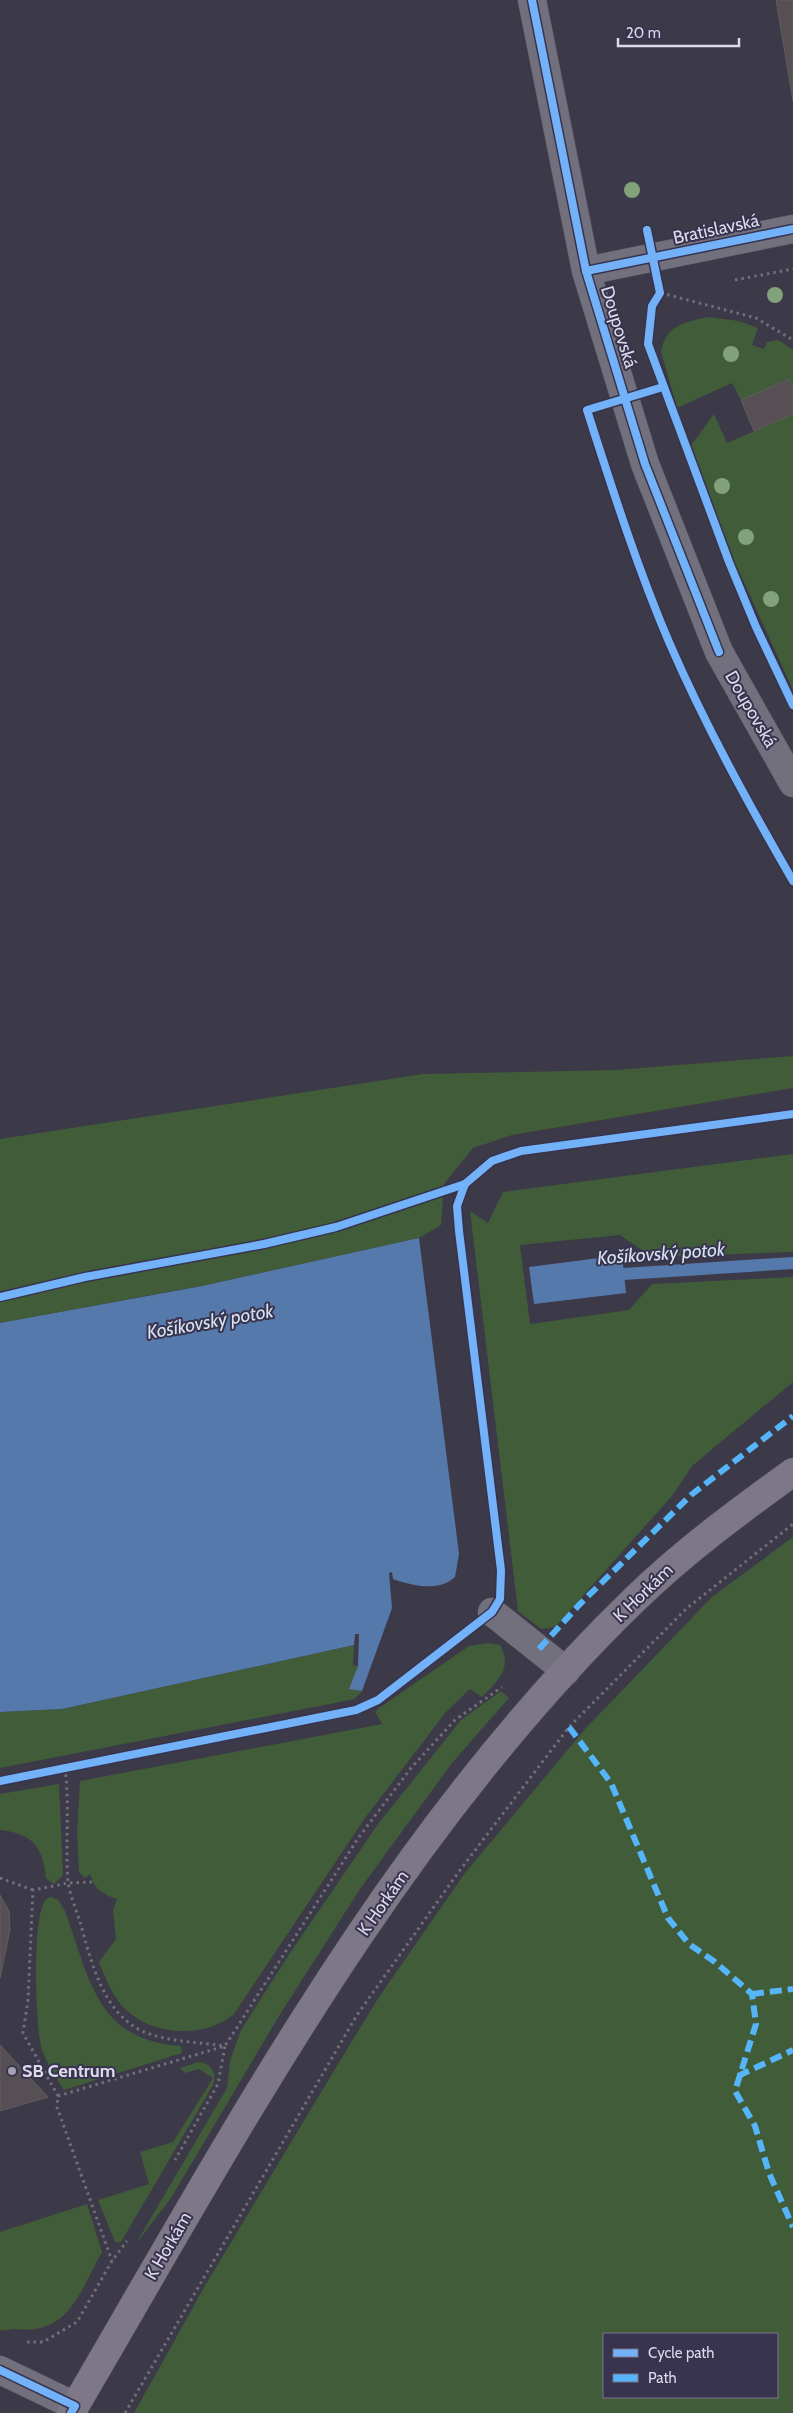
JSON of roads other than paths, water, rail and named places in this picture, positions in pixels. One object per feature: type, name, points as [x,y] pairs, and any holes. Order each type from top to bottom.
[{"type":"main road","name":"K Horkám","points":[[73,2409],[224,2150],[352,1946],[451,1808],[500,1745],[632,1601],[675,1562],[793,1472]]},
{"type":"street","name":"Doupovská","points":[[532,0],[586,271],[645,464],[718,652],[793,783]]},
{"type":"street","name":"Bratislavská","points":[[586,271],[793,229]]},
{"type":"street","points":[[492,1612],[566,1671]]},
{"type":"street","points":[[0,2370],[73,2409]]},
{"type":"water","points":[[419,1238],[459,1554],[455,1577],[441,1585],[409,1584],[393,1579],[392,1572],[389,1573],[392,1608],[362,1691],[349,1689],[358,1666],[359,1634],[355,1634],[354,1645],[62,1709],[0,1712],[0,1323],[202,1286]]},
{"type":"water","points":[[622,1255],[626,1293],[534,1304],[529,1267]]},
{"type":"waterway","name":"Košíkovský potok","points":[[608,1275],[793,1263]]},
{"type":"place","name":"SB Centrum","points":[[12,2071]]}]
